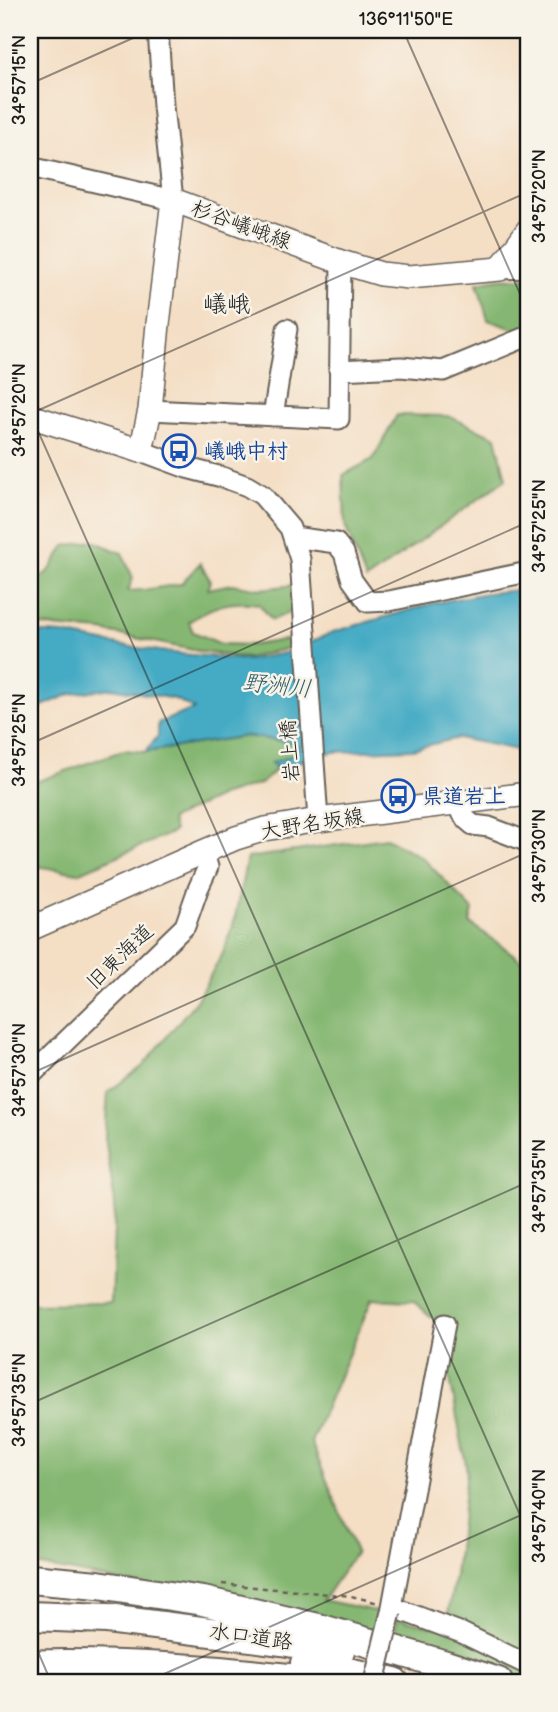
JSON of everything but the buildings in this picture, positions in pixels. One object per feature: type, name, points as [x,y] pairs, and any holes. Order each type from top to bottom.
[{"type":"highway","points":[[30,1579],[98,1585],[203,1601],[322,1629],[498,1682]]},
{"type":"highway","name":"水口道路","points":[[30,1616],[107,1619],[282,1641],[368,1656],[468,1682]]},
{"type":"highway","name":"水口道路","points":[[30,1634],[178,1644],[323,1666],[394,1682]]},
{"type":"highway","points":[[30,1665],[57,1663],[145,1666],[237,1672],[325,1682]]},
{"type":"main road","name":"杉谷嶬峨線","points":[[141,450],[149,410],[173,201],[381,274],[409,277],[500,269]]},
{"type":"main road","points":[[500,269],[528,230]]},
{"type":"main road","points":[[30,416],[141,450]]},
{"type":"main road","name":"大野名坂線","points":[[30,929],[203,852],[265,829],[528,794]]},
{"type":"street","points":[[30,167],[173,201],[158,30]]},
{"type":"street","points":[[149,410],[339,419],[341,262]]},
{"type":"street","points":[[500,269],[528,268]]},
{"type":"street","points":[[274,416],[287,329]]},
{"type":"street","points":[[340,370],[401,367],[443,371],[528,336]]},
{"type":"street","points":[[141,450],[187,468],[247,486],[262,495],[290,528],[293,537],[336,543],[344,553],[352,580],[368,602],[389,601],[528,572]]},
{"type":"street","name":"岩上橋","points":[[293,537],[300,559],[318,820]]},
{"type":"street","points":[[457,804],[473,825],[489,827],[528,842]]},
{"type":"street","name":"旧東海道","points":[[30,1076],[185,926],[208,867],[203,852]]},
{"type":"street","points":[[374,1682],[391,1609],[445,1324]]},
{"type":"street","points":[[391,1609],[462,1633],[528,1665]]},
{"type":"path","points":[[217,1583],[351,1596],[391,1609]]},
{"type":"green space","points":[[528,278],[528,329],[522,332],[488,320],[477,283]]},
{"type":"green space","points":[[397,415],[448,416],[496,437],[506,479],[366,580],[345,525],[343,475],[373,459]]},
{"type":"green space","points":[[93,541],[122,553],[133,578],[128,591],[181,584],[200,563],[210,580],[208,589],[232,584],[261,589],[294,585],[295,610],[272,620],[259,604],[239,603],[206,611],[189,622],[193,632],[221,644],[253,645],[291,639],[295,645],[247,658],[203,652],[102,631],[30,625],[30,585],[50,570],[65,546]]},
{"type":"green space","points":[[246,736],[294,743],[299,747],[294,755],[272,763],[277,768],[262,783],[221,796],[171,819],[174,832],[78,873],[30,865],[30,784],[124,750],[145,752]]},
{"type":"green space","points":[[386,838],[423,858],[473,910],[470,923],[528,965],[528,1682],[520,1682],[449,1653],[391,1644],[398,1618],[445,1629],[455,1576],[467,1471],[440,1324],[413,1301],[372,1299],[311,1442],[356,1552],[323,1600],[384,1613],[376,1638],[205,1597],[30,1564],[30,1304],[111,1303],[115,1205],[105,1137],[108,1092],[143,1066],[196,1001],[223,953],[234,922],[247,858]]},
{"type":"water","name":"野洲川","points":[[528,589],[528,752],[458,738],[413,749],[333,752],[277,768],[271,763],[294,755],[298,746],[294,743],[246,736],[145,752],[158,736],[158,723],[194,709],[175,699],[112,688],[71,694],[30,714],[30,632],[63,634],[181,654],[248,660],[286,653],[333,632],[434,603]]},
{"type":"place","name":"嶬峨中村","points":[[179,451]]},
{"type":"place","name":"県道岩上","points":[[398,796]]},
{"type":"district","name":"嶬峨","points":[[227,304]]}]
